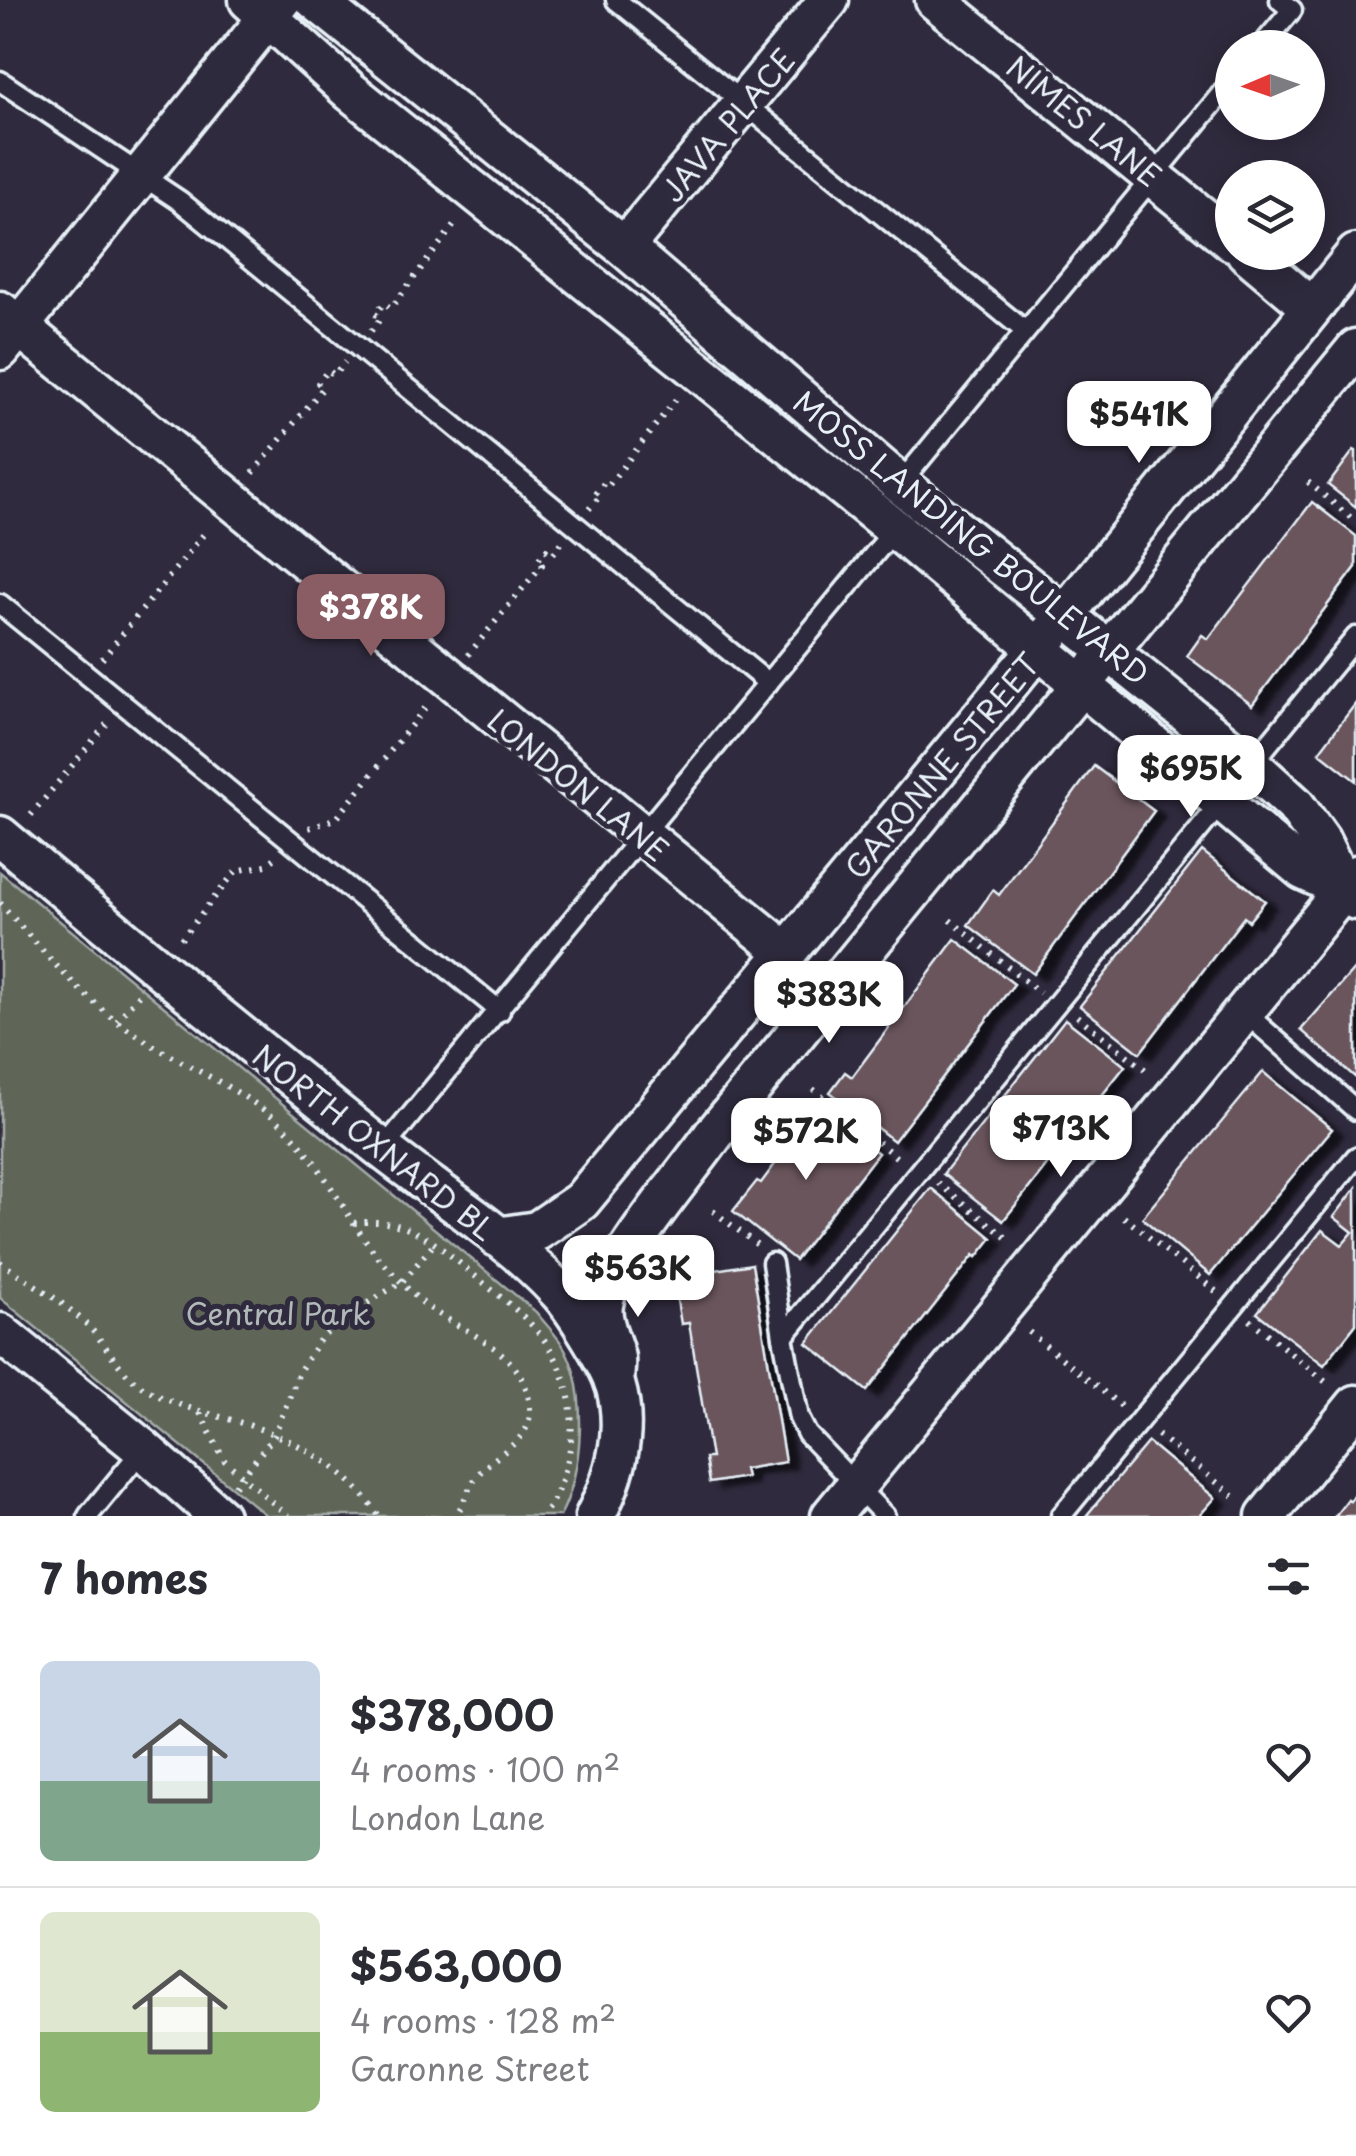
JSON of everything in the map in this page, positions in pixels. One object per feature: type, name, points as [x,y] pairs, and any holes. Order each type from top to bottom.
[{"type":"street","name":"MOSS LANDING BOULEVARD","points":[[315,0],[624,247],[900,484],[1251,765],[1295,805],[1352,888]]},
{"type":"street","name":"JAVA PLACE","points":[[624,247],[829,0]]},
{"type":"street","name":"NIMES LANE","points":[[935,0],[1215,227]]},
{"type":"street","name":"MOSS LANDING BOULEVARD","points":[[266,6],[350,92],[895,528],[1303,870],[1352,888]]},
{"type":"street","points":[[6,329],[142,177],[266,6]]},
{"type":"street","name":"GARONNE STREET","points":[[497,1237],[536,1231],[581,1201],[1039,647],[1356,254]]},
{"type":"street","points":[[1267,270],[1311,307]]},
{"type":"street","name":"LONDON LANE","points":[[6,329],[786,952]]},
{"type":"street","name":"GARONNE STREET","points":[[614,1382],[615,1357],[603,1305],[608,1288],[643,1232],[726,1119],[1356,349]]},
{"type":"street","name":"NORTH OXNARD BL","points":[[15,826],[383,1150],[497,1237],[559,1292],[580,1319],[614,1382],[620,1437],[607,1507]]},
{"type":"street","points":[[831,1516],[1244,1010],[1352,888]]},
{"type":"street","points":[[0,1332],[143,1449],[223,1507]]},
{"type":"street","points":[[1266,1516],[1356,1406]]},
{"type":"lane","points":[[616,0],[1024,330]]},
{"type":"lane","points":[[1272,30],[1291,3]]},
{"type":"lane","points":[[0,81],[180,201],[768,683]]},
{"type":"lane","points":[[900,484],[1215,101]]},
{"type":"lane","points":[[383,1150],[895,528]]},
{"type":"lane","points":[[0,604],[500,1011]]},
{"type":"lane","points":[[1251,765],[1356,636]]},
{"type":"lane","points":[[783,1337],[1222,802]]},
{"type":"lane","points":[[1244,1010],[1356,1110]]},
{"type":"lane","points":[[1061,1516],[1356,1157]]},
{"type":"lane","points":[[772,1264],[799,1418],[807,1434],[885,1516]]},
{"type":"lane","points":[[88,1516],[143,1449]]},
{"type":"path","points":[[367,336],[380,318],[375,314],[384,302],[391,308],[458,220]]},
{"type":"path","points":[[253,473],[323,388],[318,383],[328,370],[334,375],[347,359]]},
{"type":"path","points":[[585,514],[599,497],[595,494],[604,483],[608,486],[676,400]]},
{"type":"path","points":[[1308,482],[1356,522]]},
{"type":"path","points":[[88,676],[208,530]]},
{"type":"path","points":[[464,659],[542,565],[537,561],[546,550],[552,555],[566,538]]},
{"type":"path","points":[[304,832],[338,818],[438,691]]},
{"type":"path","points":[[15,826],[123,704]]},
{"type":"path","points":[[181,939],[236,872],[266,865],[281,853]]},
{"type":"path","points":[[0,903],[68,979],[117,1021],[143,1040],[225,1084],[276,1119],[328,1178],[370,1247],[402,1282],[441,1318],[485,1340],[517,1371],[529,1398],[530,1418],[524,1436],[478,1475],[456,1516]]},
{"type":"path","points":[[950,920],[1044,996]]},
{"type":"path","points":[[117,1021],[150,980]]},
{"type":"path","points":[[1070,1010],[1146,1071]]},
{"type":"path","points":[[813,1089],[904,1163]]},
{"type":"path","points":[[934,1179],[1008,1240]]},
{"type":"path","points":[[713,1211],[768,1254],[772,1264]]},
{"type":"path","points":[[354,1222],[376,1220],[406,1226],[435,1243],[536,1330],[551,1350],[570,1402],[571,1453],[563,1481],[543,1516]]},
{"type":"path","points":[[223,1507],[240,1478],[274,1436],[300,1370],[322,1338],[350,1313],[402,1282],[444,1233]]},
{"type":"path","points":[[0,1262],[87,1325],[134,1381],[158,1396],[313,1452],[360,1488],[378,1516]]},
{"type":"path","points":[[200,1412],[224,1460],[240,1478],[288,1516]]},
{"type":"green space","name":"Central Park","points":[[0,872],[536,1312],[565,1349],[580,1410],[574,1478],[560,1516],[267,1516],[0,1298]]},
{"type":"building","points":[[1356,451],[1356,507],[1328,485]]},
{"type":"building","points":[[1312,502],[1356,536],[1356,567],[1252,705],[1187,656],[1202,635],[1208,639]]},
{"type":"building","points":[[1356,703],[1356,781],[1319,752]]},
{"type":"building","points":[[1094,766],[1154,811],[1033,974],[968,925],[993,890],[999,895]]},
{"type":"building","points":[[1202,851],[1265,901],[1249,921],[1244,917],[1140,1053],[1080,1006]]},
{"type":"building","points":[[955,939],[1014,984],[894,1141],[830,1092],[845,1072],[852,1077]]},
{"type":"building","points":[[1356,967],[1356,1078],[1301,1030]]},
{"type":"building","points":[[1065,1019],[1125,1066],[1003,1221],[943,1174]]},
{"type":"building","points":[[1263,1072],[1332,1129],[1210,1275],[1142,1218]]},
{"type":"building","points":[[818,1106],[878,1153],[795,1260],[733,1211],[757,1181],[761,1183]]},
{"type":"building","points":[[931,1188],[992,1238],[977,1257],[974,1255],[867,1391],[807,1343]]},
{"type":"building","points":[[1356,1188],[1356,1324],[1324,1365],[1257,1313],[1322,1230],[1342,1245],[1353,1232],[1334,1217]]},
{"type":"building","points":[[752,1264],[785,1462],[744,1469],[746,1477],[709,1483],[705,1458],[711,1458],[689,1323],[681,1324],[673,1277]]},
{"type":"building","points":[[1148,1442],[1215,1498],[1199,1516],[1086,1516]]},
{"type":"building","points":[[1356,1493],[1356,1516],[1335,1516],[1348,1499]]}]
